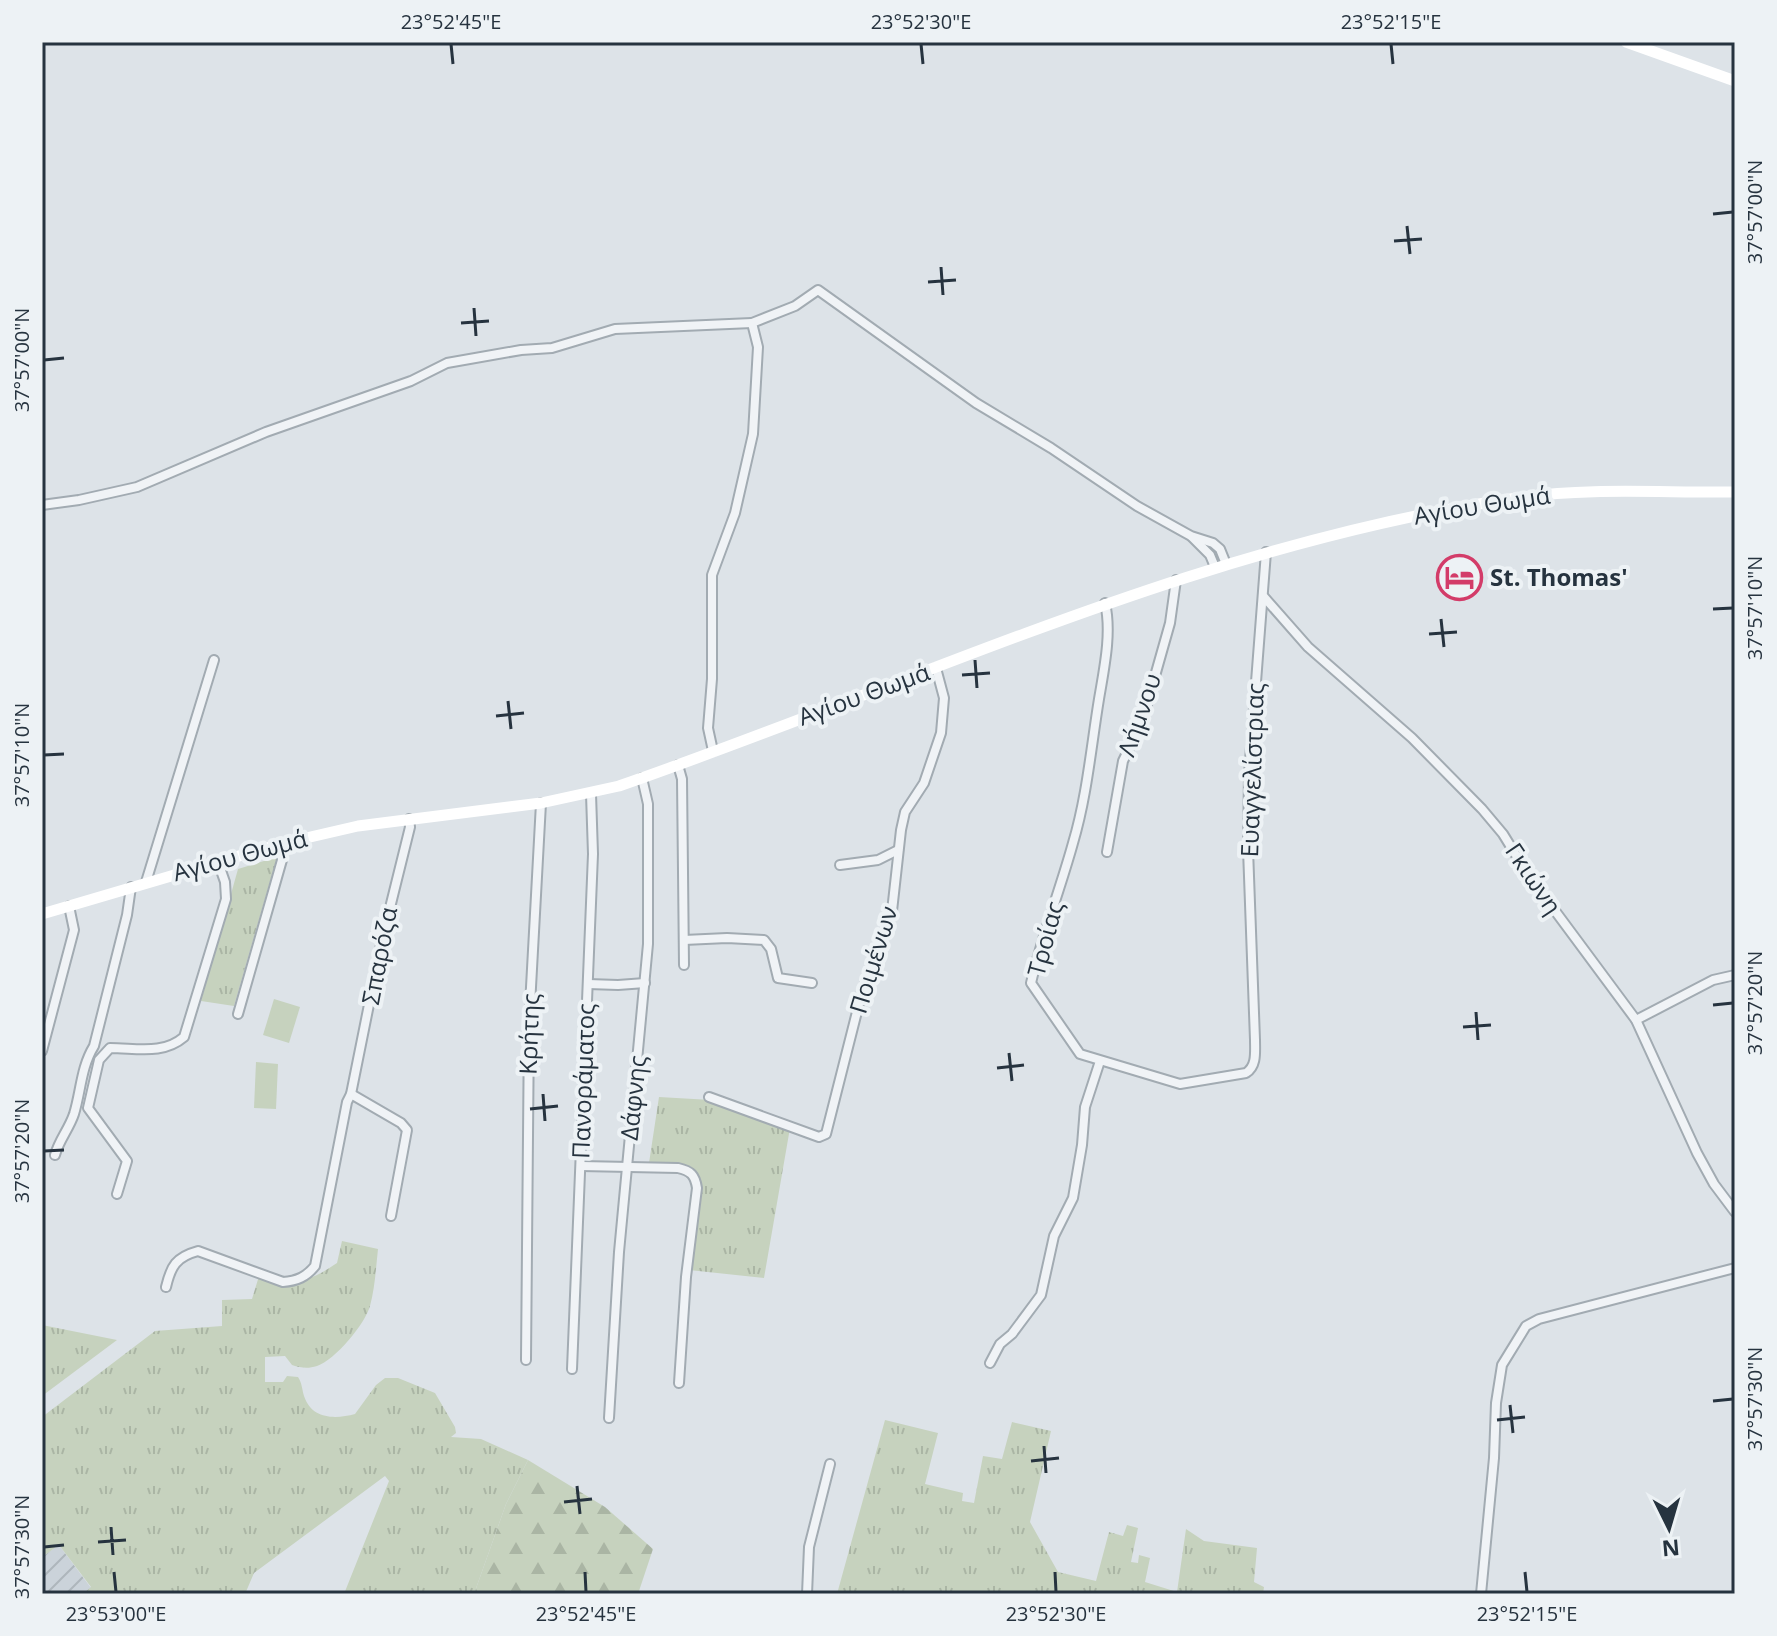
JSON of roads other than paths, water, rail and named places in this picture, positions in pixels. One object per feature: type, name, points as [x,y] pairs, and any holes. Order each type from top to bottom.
[{"type":"main road","points":[[1626,42],[1735,81]]},
{"type":"main road","name":"Αγίου Θωμά","points":[[42,914],[280,844],[358,826],[591,794],[678,765],[1105,603],[1220,565],[1350,530],[1517,497],[1575,493],[1735,492]]},
{"type":"street","points":[[42,505],[137,487],[266,432],[411,381],[447,363],[521,350],[552,348],[615,329],[752,323],[795,306],[818,290],[976,403],[1051,448],[1137,506],[1191,536],[1213,543],[1220,549],[1220,565]]},
{"type":"street","points":[[713,751],[708,728],[712,679],[712,575],[735,513],[753,434],[758,347],[752,323]]},
{"type":"street","name":"Ευαγγελίστριας","points":[[1254,988],[1248,849],[1249,773],[1266,552]]},
{"type":"street","name":"Λήμνου","points":[[1107,852],[1123,761],[1142,722],[1170,623],[1176,580]]},
{"type":"street","name":"Γκιώνη","points":[[1264,597],[1324,663],[1412,738],[1503,834],[1527,873],[1636,1020],[1697,1153],[1714,1184],[1735,1212]]},
{"type":"street","name":"Τροίας","points":[[1105,603],[1108,622],[1104,663],[1085,796],[1031,983],[1080,1054],[1180,1084],[1246,1073],[1251,1069],[1254,1061],[1254,988]]},
{"type":"street","points":[[146,882],[214,660]]},
{"type":"street","name":"Ποιμένων","points":[[709,1097],[819,1137],[826,1134],[862,992],[892,911],[905,812],[924,783],[941,733],[944,698],[936,668]]},
{"type":"street","points":[[678,765],[682,779],[684,965]]},
{"type":"street","name":"Δάφνης","points":[[609,1418],[627,1167],[645,983],[648,804],[642,778]]},
{"type":"street","name":"Πανοράματος","points":[[572,1369],[593,854],[591,794]]},
{"type":"street","name":"Κρήτης","points":[[526,1360],[529,1024],[541,803]]},
{"type":"street","name":"Σπαρόζα","points":[[166,1287],[170,1268],[175,1261],[198,1251],[283,1282],[295,1281],[309,1274],[315,1266],[382,940],[410,827],[409,819]]},
{"type":"street","points":[[238,1014],[282,860],[280,844]]},
{"type":"street","points":[[840,865],[878,860],[898,850]]},
{"type":"street","points":[[117,1194],[127,1161],[88,1108],[99,1060],[110,1048],[173,1047],[184,1037],[226,899],[225,882],[218,862]]},
{"type":"street","points":[[55,1155],[73,1117],[85,1062],[94,1046],[127,915],[131,887]]},
{"type":"street","points":[[42,1051],[74,930],[69,906]]},
{"type":"street","points":[[684,940],[764,940],[771,949],[778,978],[812,983]]},
{"type":"street","points":[[1636,1020],[1702,985],[1735,975]]},
{"type":"street","points":[[588,984],[645,983]]},
{"type":"street","points":[[990,1363],[1000,1344],[1012,1334],[1041,1295],[1054,1236],[1073,1198],[1085,1107],[1100,1061]]},
{"type":"street","points":[[351,1094],[401,1123],[407,1130],[391,1216]]},
{"type":"street","points":[[581,1166],[678,1168],[689,1170],[695,1177],[697,1188],[686,1277],[679,1383]]},
{"type":"street","points":[[1481,1594],[1498,1385],[1502,1365],[1526,1326],[1539,1319],[1735,1268]]},
{"type":"street","points":[[807,1594],[809,1547],[830,1464]]},
{"type":"place","name":"St. Thomas'","points":[[1459,578]]}]
